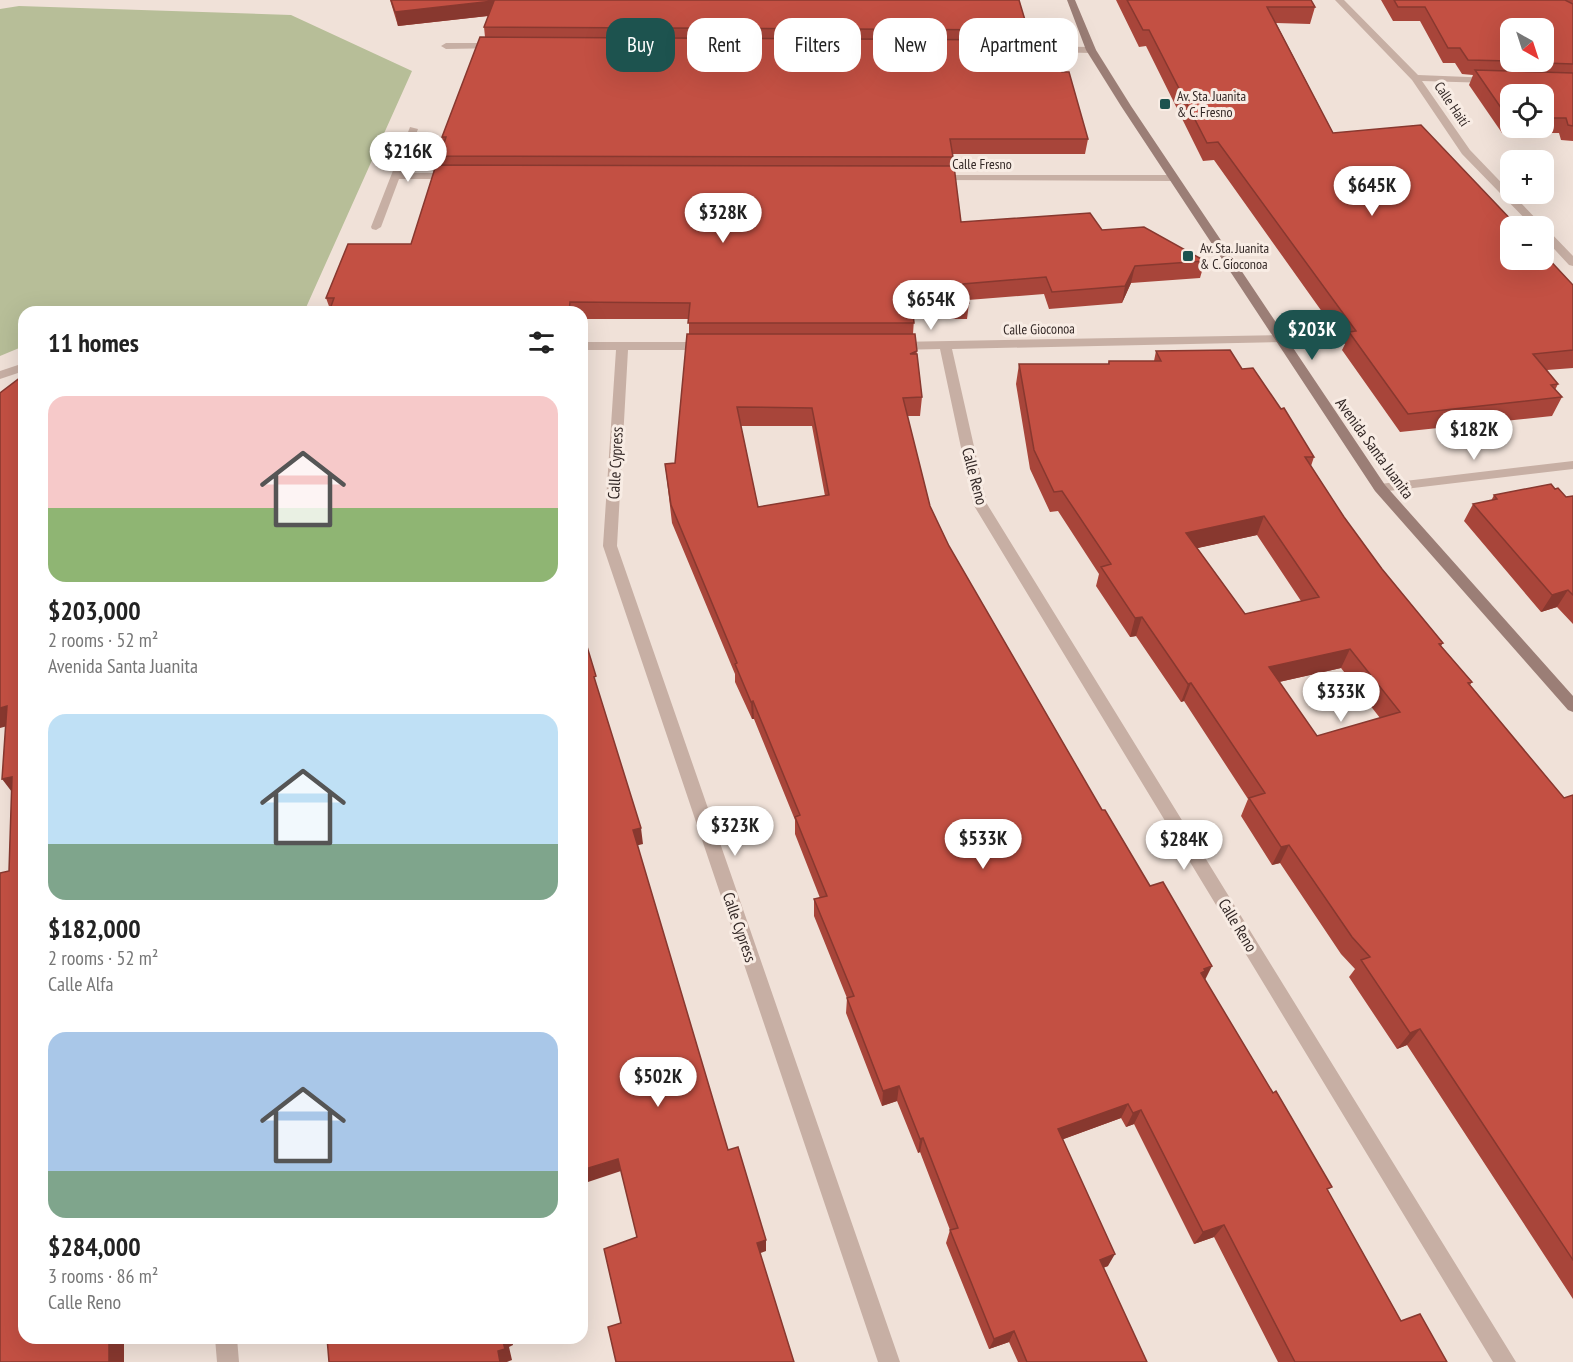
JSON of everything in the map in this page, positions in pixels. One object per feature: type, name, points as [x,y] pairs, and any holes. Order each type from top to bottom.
[{"type":"street","name":"Avenida Santa Juanita","points":[[1071,0],[1091,50],[1172,178],[1380,488],[1573,706]]},
{"type":"street","name":"Calle Haití","points":[[1339,0],[1415,78],[1466,152],[1528,216]]},
{"type":"street","points":[[446,46],[505,46]]},
{"type":"street","points":[[1078,50],[1091,50]]},
{"type":"street","points":[[1415,78],[1505,81]]},
{"type":"street","points":[[376,227],[414,129]]},
{"type":"street","points":[[396,176],[467,176]]},
{"type":"street","name":"Calle Fresno","points":[[921,177],[1172,178]]},
{"type":"street","points":[[1554,243],[1573,263]]},
{"type":"street","name":"Calle Gioconoa","points":[[885,346],[1280,339]]},
{"type":"street","points":[[588,346],[717,346]]},
{"type":"street","name":"Calle Cypress","points":[[622,346],[610,546],[889,1362]]},
{"type":"street","name":"Calle Reno","points":[[945,346],[980,504],[1505,1362]]},
{"type":"street","points":[[0,375],[18,369]]},
{"type":"street","points":[[1380,488],[1573,465]]},
{"type":"street","points":[[226,1344],[228,1362]]},
{"type":"green space","points":[[19,6],[291,15],[412,71],[307,306],[18,306],[18,348],[0,356],[0,9]]},
{"type":"building","points":[[391,0],[1019,0],[1024,18],[959,18],[959,30],[947,30],[947,18],[873,18],[873,29],[861,29],[861,18],[774,18],[774,29],[762,29],[762,18],[687,18],[687,28],[675,28],[675,18],[606,18],[606,28],[484,27],[494,1],[395,12]]},
{"type":"building","points":[[1127,0],[1311,0],[1315,7],[1267,7],[1333,133],[1421,125],[1507,216],[1500,216],[1500,270],[1554,270],[1554,265],[1573,285],[1573,350],[1533,354],[1558,384],[1551,385],[1562,397],[1408,414],[1349,332],[1356,331],[1218,142],[1207,143],[1149,30],[1143,30]]},
{"type":"building","points":[[1394,0],[1565,0],[1573,4],[1573,64],[1554,63],[1554,18],[1500,18],[1500,61],[1468,60],[1460,48],[1448,48],[1425,7],[1398,7]]},
{"type":"building","points":[[480,37],[606,38],[606,72],[675,72],[675,38],[687,38],[687,72],[762,72],[762,39],[774,39],[774,72],[861,72],[861,39],[873,39],[873,72],[947,72],[947,40],[959,40],[959,72],[1069,72],[1088,139],[950,139],[953,157],[440,156],[446,137],[442,137]]},
{"type":"building","points":[[1475,70],[1573,73],[1573,126],[1568,125],[1566,118],[1554,118],[1554,84],[1500,84],[1500,106]]},
{"type":"building","points":[[436,165],[954,166],[961,222],[1090,213],[1102,230],[1144,227],[1205,261],[1135,266],[1125,286],[1052,292],[1046,277],[963,284],[969,303],[912,303],[914,323],[688,323],[690,303],[570,302],[570,306],[331,306],[334,298],[326,298],[348,244],[411,244]]},
{"type":"building","points":[[687,334],[915,334],[917,351],[910,354],[917,354],[922,397],[903,398],[930,506],[949,546],[1102,810],[1105,810],[1150,886],[1163,882],[1212,966],[1201,973],[1273,1093],[1276,1091],[1332,1187],[1327,1189],[1401,1321],[1420,1314],[1447,1362],[1295,1362],[1224,1225],[1203,1232],[1141,1110],[1133,1113],[1128,1104],[1058,1129],[1115,1254],[1100,1260],[1147,1362],[1027,1362],[1014,1331],[994,1339],[950,1230],[958,1228],[923,1138],[920,1139],[899,1086],[883,1091],[847,998],[854,996],[814,899],[827,896],[795,817],[800,815],[753,701],[751,702],[735,664],[737,663],[671,505],[665,464],[675,463]],"holes":[[[737,407],[812,408],[829,495],[758,507]]]},
{"type":"building","points":[[1230,350],[1242,369],[1253,368],[1281,409],[1284,408],[1314,457],[1305,457],[1344,517],[1382,569],[1443,643],[1439,644],[1472,682],[1468,683],[1564,798],[1573,795],[1573,1260],[1420,1029],[1410,1033],[1361,960],[1370,957],[1352,937],[1289,845],[1281,847],[1249,798],[1265,793],[1191,683],[1188,684],[1142,617],[1135,618],[1101,567],[1111,564],[1062,491],[1054,492],[1034,450],[1019,364],[1109,364],[1109,361],[1161,361],[1156,351]],"holes":[[[1264,516],[1319,597],[1245,614],[1186,533]],[[1350,649],[1400,712],[1317,736],[1269,667]]]},
{"type":"building","points":[[18,379],[18,1344],[109,1344],[109,1362],[0,1362],[0,873],[9,871],[12,777],[2,779],[7,706],[0,708],[0,393]]},
{"type":"building","points":[[1551,484],[1566,497],[1573,496],[1573,595],[1568,590],[1552,595],[1473,504],[1497,499],[1494,495]]},
{"type":"building","points":[[588,650],[596,676],[594,677],[641,828],[633,830],[728,1150],[738,1147],[766,1240],[757,1243],[794,1362],[616,1362],[608,1327],[621,1323],[604,1249],[637,1237],[618,1159],[588,1168]]},
{"type":"building","points":[[328,1344],[504,1344],[505,1349],[498,1351],[500,1362],[329,1362]]},
{"type":"place","name":"Av. Sta. Juanita & C. Fresno","points":[[1165,104]]},
{"type":"place","name":"Av. Sta. Juanita & C. Gioconoa","points":[[1188,256]]}]
